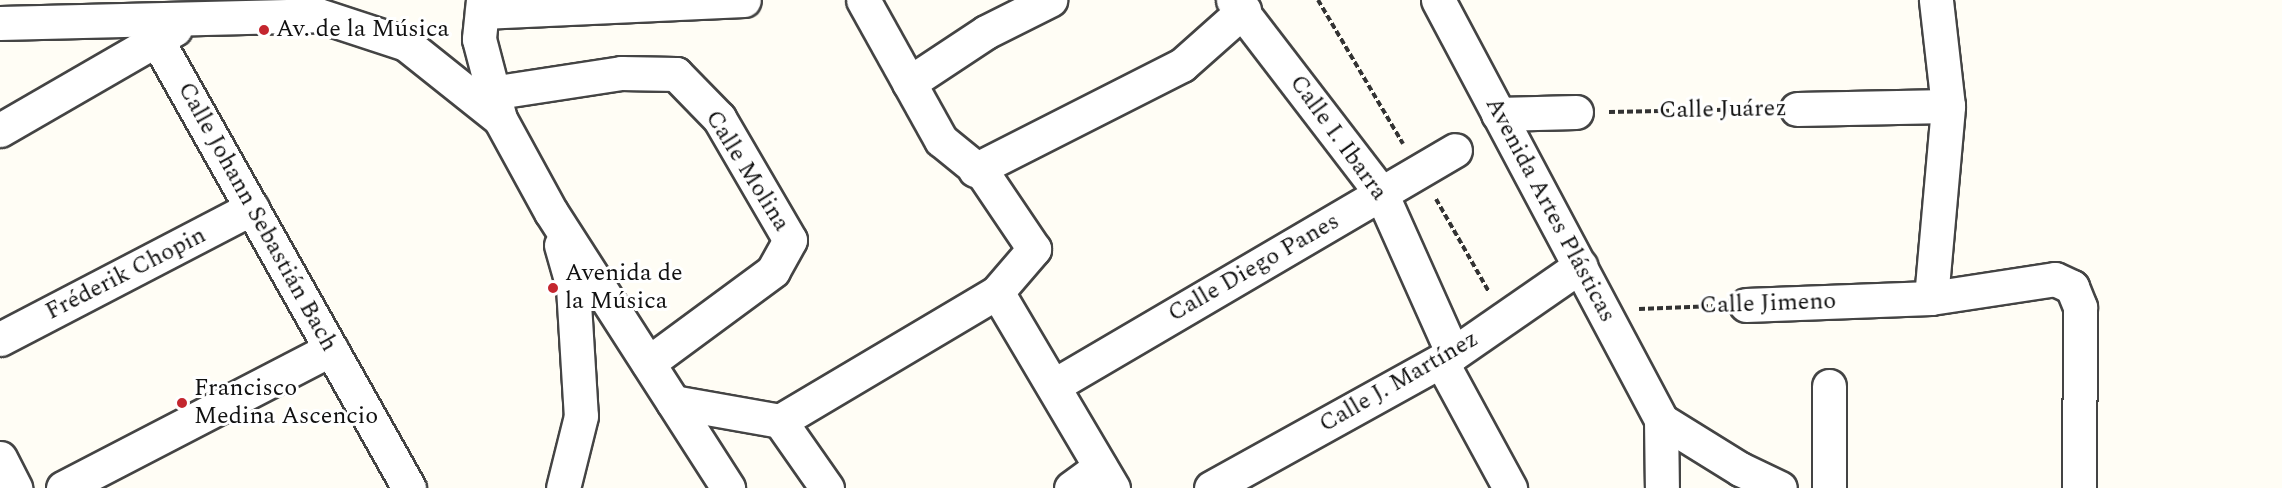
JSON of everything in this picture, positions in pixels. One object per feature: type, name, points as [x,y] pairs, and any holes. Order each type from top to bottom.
[{"type":"street","points":[[318,15],[348,0]]},
{"type":"street","points":[[728,488],[551,212],[495,106],[480,39],[483,6],[744,0]]},
{"type":"street","points":[[673,402],[780,421],[997,292],[1034,249],[980,173],[941,140],[863,0]]},
{"type":"street","points":[[909,83],[986,32],[1050,0]]},
{"type":"street","name":"Avenida Artes Plásticas","points":[[1438,0],[1661,420],[1662,488]]},
{"type":"street","points":[[1931,298],[1948,106],[1936,0]]},
{"type":"street","points":[[980,173],[1182,65],[1239,5]]},
{"type":"street","name":"Calle I. Ibarra","points":[[1239,5],[1381,193],[1447,357],[1510,488]]},
{"type":"street","points":[[0,23],[318,15],[406,44],[495,106]]},
{"type":"street","points":[[0,130],[193,18]]},
{"type":"street","name":"Calle Johann Sebastián Bach","points":[[157,40],[407,484]]},
{"type":"street","name":"Calle Molina","points":[[495,106],[621,73],[676,74],[719,118],[790,240],[773,271],[648,363]]},
{"type":"street","name":"Calle Juárez","points":[[1797,109],[1948,106]]},
{"type":"street","points":[[1498,114],[1576,112]]},
{"type":"street","name":"Calle Diego Panes","points":[[1053,386],[1455,150]]},
{"type":"street","name":"Fréderik Chopin","points":[[0,339],[252,208]]},
{"type":"street","points":[[551,212],[573,287],[581,416],[563,488]]},
{"type":"street","name":"Calle J. Martínez","points":[[1211,488],[1447,357],[1580,266]]},
{"type":"street","name":"Calle Jimeno","points":[[1746,305],[1931,298],[2055,279],[2072,287],[2080,307],[2079,488]]},
{"type":"street","points":[[997,292],[1107,477],[1071,488]]},
{"type":"street","points":[[63,488],[331,349]]},
{"type":"street","points":[[1829,386],[1829,488]]},
{"type":"street","points":[[1661,420],[1740,469],[1780,488]]},
{"type":"street","points":[[780,421],[827,488]]},
{"type":"street","points":[[0,458],[15,488]]},
{"type":"path","name":"Calle Juárez","points":[[1576,112],[1797,109]]},
{"type":"path","name":"Calle Jimeno","points":[[1604,310],[1746,305]]},
{"type":"place","name":"Av. de la Música","points":[[264,30]]},
{"type":"place","name":"Avenida de la Música","points":[[553,288]]},
{"type":"place","name":"Francisco Medina Ascencio","points":[[182,403]]}]
